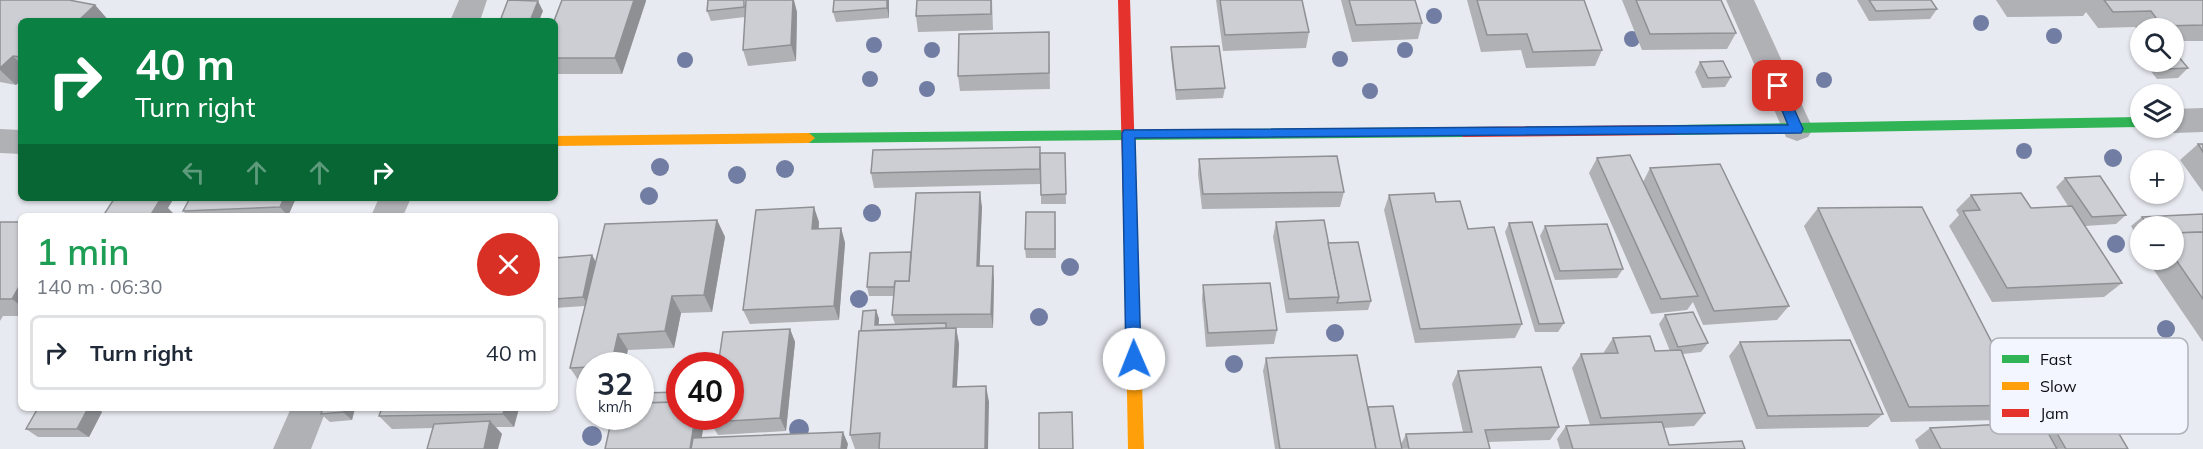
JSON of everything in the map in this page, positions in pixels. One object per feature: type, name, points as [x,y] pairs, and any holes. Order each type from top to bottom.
[{"type":"street","points":[[466,18],[473,0]]},
{"type":"street","points":[[1124,0],[1136,449]]},
{"type":"street","points":[[1740,0],[1797,129]]},
{"type":"street","points":[[2184,121],[2203,120]]},
{"type":"street","points":[[558,141],[1128,133],[1797,129],[2130,122]]},
{"type":"street","points":[[0,141],[18,141]]},
{"type":"street","points":[[292,449],[308,411]]},
{"type":"building","points":[[0,0],[69,0],[95,5],[81,18],[18,18],[18,57],[13,56],[0,68]]},
{"type":"building","points":[[508,0],[538,1],[531,18],[501,18]]},
{"type":"building","points":[[562,0],[634,0],[615,58],[558,58],[558,18],[555,18]]},
{"type":"building","points":[[708,0],[744,0],[744,7],[707,11]]},
{"type":"building","points":[[746,0],[793,0],[791,45],[743,50]]},
{"type":"building","points":[[834,0],[887,0],[887,8],[833,12]]},
{"type":"building","points":[[917,0],[991,0],[991,14],[916,16]]},
{"type":"building","points":[[1220,0],[1302,0],[1309,32],[1225,35]]},
{"type":"building","points":[[1349,0],[1415,0],[1422,23],[1356,25]]},
{"type":"building","points":[[1477,0],[1584,0],[1602,50],[1533,52],[1527,34],[1487,35]]},
{"type":"building","points":[[1636,0],[1721,0],[1736,33],[1650,34]]},
{"type":"building","points":[[1869,0],[1931,0],[1937,9],[1876,11]]},
{"type":"building","points":[[2104,0],[2203,0],[2203,25],[2184,25],[2184,18],[2156,18],[2151,11],[2113,12]]},
{"type":"building","points":[[1049,32],[1049,73],[958,76],[959,34]]},
{"type":"building","points":[[1219,46],[1225,88],[1176,90],[1171,47]]},
{"type":"building","points":[[1723,61],[1731,77],[1708,78],[1700,62]]},
{"type":"building","points":[[1040,147],[1040,169],[871,173],[873,150]]},
{"type":"building","points":[[1040,153],[1065,153],[1066,194],[1041,195]]},
{"type":"building","points":[[1630,155],[1698,296],[1661,299],[1597,158]]},
{"type":"building","points":[[1337,156],[1344,192],[1203,194],[1199,159]]},
{"type":"building","points":[[1720,164],[1789,306],[1714,311],[1650,168]]},
{"type":"building","points":[[2100,176],[2126,215],[2092,217],[2065,178]]},
{"type":"building","points":[[980,192],[977,266],[993,266],[991,314],[892,315],[895,281],[909,281],[916,193]]},
{"type":"building","points":[[1434,193],[1436,202],[1460,201],[1468,229],[1494,227],[1522,324],[1420,329],[1389,195]]},
{"type":"building","points":[[2021,193],[2031,208],[2072,206],[2122,283],[2007,288],[1963,211],[1980,210],[1971,195]]},
{"type":"building","points":[[113,201],[159,201],[152,213],[105,213]]},
{"type":"building","points":[[188,201],[283,201],[280,207],[183,211]]},
{"type":"building","points":[[814,207],[812,229],[841,228],[834,306],[743,310],[756,210]]},
{"type":"building","points":[[1922,207],[1990,339],[1990,406],[1909,407],[1818,208]]},
{"type":"building","points":[[1026,212],[1055,212],[1055,249],[1025,249]]},
{"type":"building","points":[[2203,214],[2203,232],[2184,233],[2184,216],[2162,216]]},
{"type":"building","points":[[717,220],[704,295],[672,296],[665,331],[618,334],[614,352],[576,352],[576,368],[570,368],[605,224]]},
{"type":"building","points":[[1324,220],[1339,297],[1289,299],[1276,222]]},
{"type":"building","points":[[0,222],[18,222],[18,288],[12,299],[0,299]]},
{"type":"building","points":[[1532,222],[1564,323],[1539,324],[1509,223]]},
{"type":"building","points":[[1607,224],[1623,269],[1560,271],[1545,226]]},
{"type":"building","points":[[2203,232],[2203,299],[2183,270],[2184,233]]},
{"type":"building","points":[[1358,242],[1371,301],[1337,303],[1339,297],[1328,243]]},
{"type":"building","points":[[911,252],[909,281],[895,281],[894,287],[867,287],[870,253]]},
{"type":"building","points":[[592,255],[583,297],[558,299],[558,258]]},
{"type":"building","points":[[1270,283],[1277,330],[1208,333],[1203,285]]},
{"type":"building","points":[[876,310],[875,325],[946,323],[946,328],[861,331],[863,311]]},
{"type":"building","points":[[1693,312],[1708,343],[1678,347],[1665,315]]},
{"type":"building","points":[[956,328],[953,387],[986,386],[985,449],[879,449],[880,433],[850,435],[859,331]]},
{"type":"building","points":[[790,329],[780,418],[744,420],[744,352],[720,352],[723,332]]},
{"type":"building","points":[[1650,336],[1655,351],[1681,350],[1705,413],[1601,418],[1581,354],[1618,353],[1613,338]]},
{"type":"building","points":[[1850,340],[1883,414],[1768,416],[1740,342]]},
{"type":"building","points":[[1357,355],[1376,449],[1280,449],[1266,358]]},
{"type":"building","points":[[1541,367],[1559,427],[1485,430],[1490,449],[1409,449],[1406,434],[1472,432],[1458,371]]},
{"type":"building","points":[[666,392],[666,402],[654,403],[654,393]]},
{"type":"building","points":[[666,402],[666,430],[693,430],[690,449],[605,449],[609,430],[654,430],[654,403]]},
{"type":"building","points":[[1393,406],[1402,449],[1376,449],[1368,407]]},
{"type":"building","points":[[36,411],[86,411],[77,429],[26,429]]},
{"type":"building","points":[[322,411],[343,411],[343,412],[321,414]]},
{"type":"building","points":[[381,411],[504,411],[503,414],[379,416]]},
{"type":"building","points":[[1072,412],[1073,449],[1039,449],[1039,413]]},
{"type":"building","points":[[490,421],[484,449],[427,449],[434,424]]},
{"type":"building","points":[[1662,422],[1669,445],[1742,441],[1745,449],[1573,449],[1566,426]]},
{"type":"building","points":[[1990,425],[1990,434],[2049,434],[2057,449],[1941,449],[1930,428]]},
{"type":"building","points":[[843,432],[841,449],[691,449],[693,438]]},
{"type":"building","points":[[2057,434],[2119,434],[2128,449],[2066,449]]},
{"type":"traffic: fast","points":[[1675,130],[2130,122]]},
{"type":"traffic: fast","points":[[809,138],[1463,132]]},
{"type":"traffic: slow","points":[[558,141],[809,138]]},
{"type":"traffic: slow","points":[[1132,281],[1136,449]]},
{"type":"traffic: jam","points":[[1124,0],[1132,281]]},
{"type":"traffic: jam","points":[[1463,132],[1675,130]]},
{"type":"route","points":[[1134,359],[1128,133],[1797,129],[1778,86]]}]
